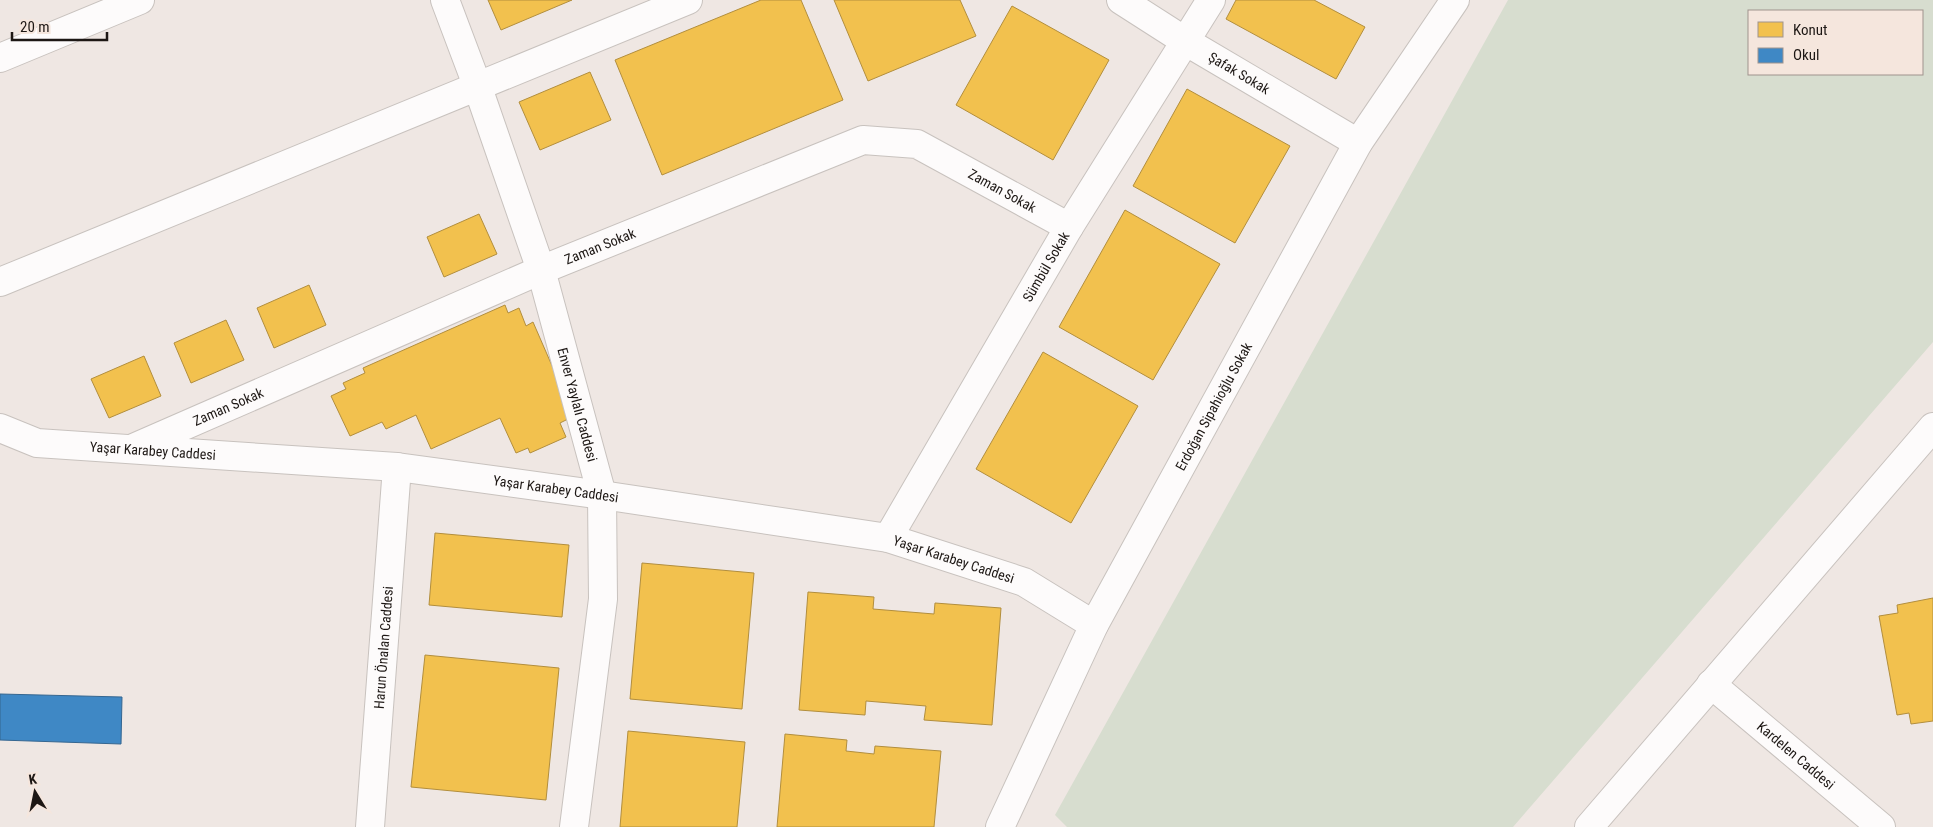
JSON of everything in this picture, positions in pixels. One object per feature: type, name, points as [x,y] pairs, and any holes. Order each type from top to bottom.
[{"type":"street","points":[[0,58],[140,0]]},
{"type":"street","name":"Enver Yaylalı Caddesi","points":[[445,0],[477,85],[541,270],[602,495],[603,599],[574,827]]},
{"type":"street","points":[[0,282],[688,0]]},
{"type":"street","name":"Şafak Sokak","points":[[1121,0],[1185,41],[1358,143]]},
{"type":"street","name":"Sümbül Sokak","points":[[888,538],[1069,227],[1211,0]]},
{"type":"street","name":"Erdoğan Sipahioğlu Sokak","points":[[1000,827],[1094,625],[1358,143],[1455,0]]},
{"type":"street","name":"Zaman Sokak","points":[[131,449],[541,270],[863,140],[917,144],[1069,227]]},
{"type":"street","points":[[1588,827],[1933,427]]},
{"type":"street","name":"Yaşar Karabey Caddesi","points":[[0,428],[37,443],[397,468],[602,495],[888,538],[1024,582],[1094,625]]},
{"type":"street","name":"Harun Önalan Caddesi","points":[[370,827],[397,468]]},
{"type":"street","name":"Kardelen Caddesi","points":[[1711,684],[1881,827]]},
{"type":"shaded area","points":[[1508,0],[1933,0],[1933,342],[1513,827],[1067,827],[1055,815]]},
{"type":"building: Konut","points":[[488,0],[572,0],[501,30]]},
{"type":"building: Konut","points":[[761,0],[801,0],[843,100],[662,175],[615,60]]},
{"type":"building: Konut","points":[[834,0],[960,0],[976,36],[868,81]]},
{"type":"building: Konut","points":[[1236,0],[1314,0],[1365,27],[1336,79],[1226,19]]},
{"type":"building: Konut","points":[[1012,6],[1109,60],[1053,160],[956,105]]},
{"type":"building: Konut","points":[[590,72],[611,120],[540,150],[519,102]]},
{"type":"building: Konut","points":[[1187,89],[1290,146],[1235,243],[1133,186]]},
{"type":"building: Konut","points":[[1125,210],[1220,264],[1153,380],[1059,327]]},
{"type":"building: Konut","points":[[479,214],[497,254],[444,277],[427,237]]},
{"type":"building: Konut","points":[[309,285],[326,325],[274,348],[257,308]]},
{"type":"building: Konut","points":[[505,305],[508,313],[519,308],[526,326],[533,322],[566,398],[562,401],[570,418],[560,423],[566,437],[530,453],[528,448],[516,453],[500,418],[431,449],[416,415],[386,429],[382,422],[350,436],[331,396],[346,389],[343,383],[365,373],[363,368]]},
{"type":"building: Konut","points":[[226,320],[244,360],[191,383],[174,343]]},
{"type":"building: Konut","points":[[1043,352],[1138,406],[1071,523],[976,469]]},
{"type":"building: Konut","points":[[144,356],[161,396],[109,418],[91,379]]},
{"type":"building: Konut","points":[[435,533],[569,545],[562,617],[429,605]]},
{"type":"building: Konut","points":[[642,563],[754,573],[742,709],[630,699]]},
{"type":"building: Konut","points":[[808,592],[874,597],[873,609],[934,614],[935,603],[1001,608],[992,725],[924,720],[926,706],[866,701],[865,715],[799,710]]},
{"type":"building: Konut","points":[[1933,598],[1933,721],[1911,724],[1909,713],[1897,715],[1879,616],[1898,613],[1897,605]]},
{"type":"building: Konut","points":[[425,655],[559,668],[546,800],[411,787]]},
{"type":"building: Konut","points":[[628,731],[745,742],[737,827],[620,827]]},
{"type":"building: Konut","points":[[785,734],[847,740],[846,751],[874,754],[875,746],[941,751],[934,827],[777,827]]},
{"type":"building: Okul","points":[[0,694],[122,697],[121,744],[0,740]]}]
